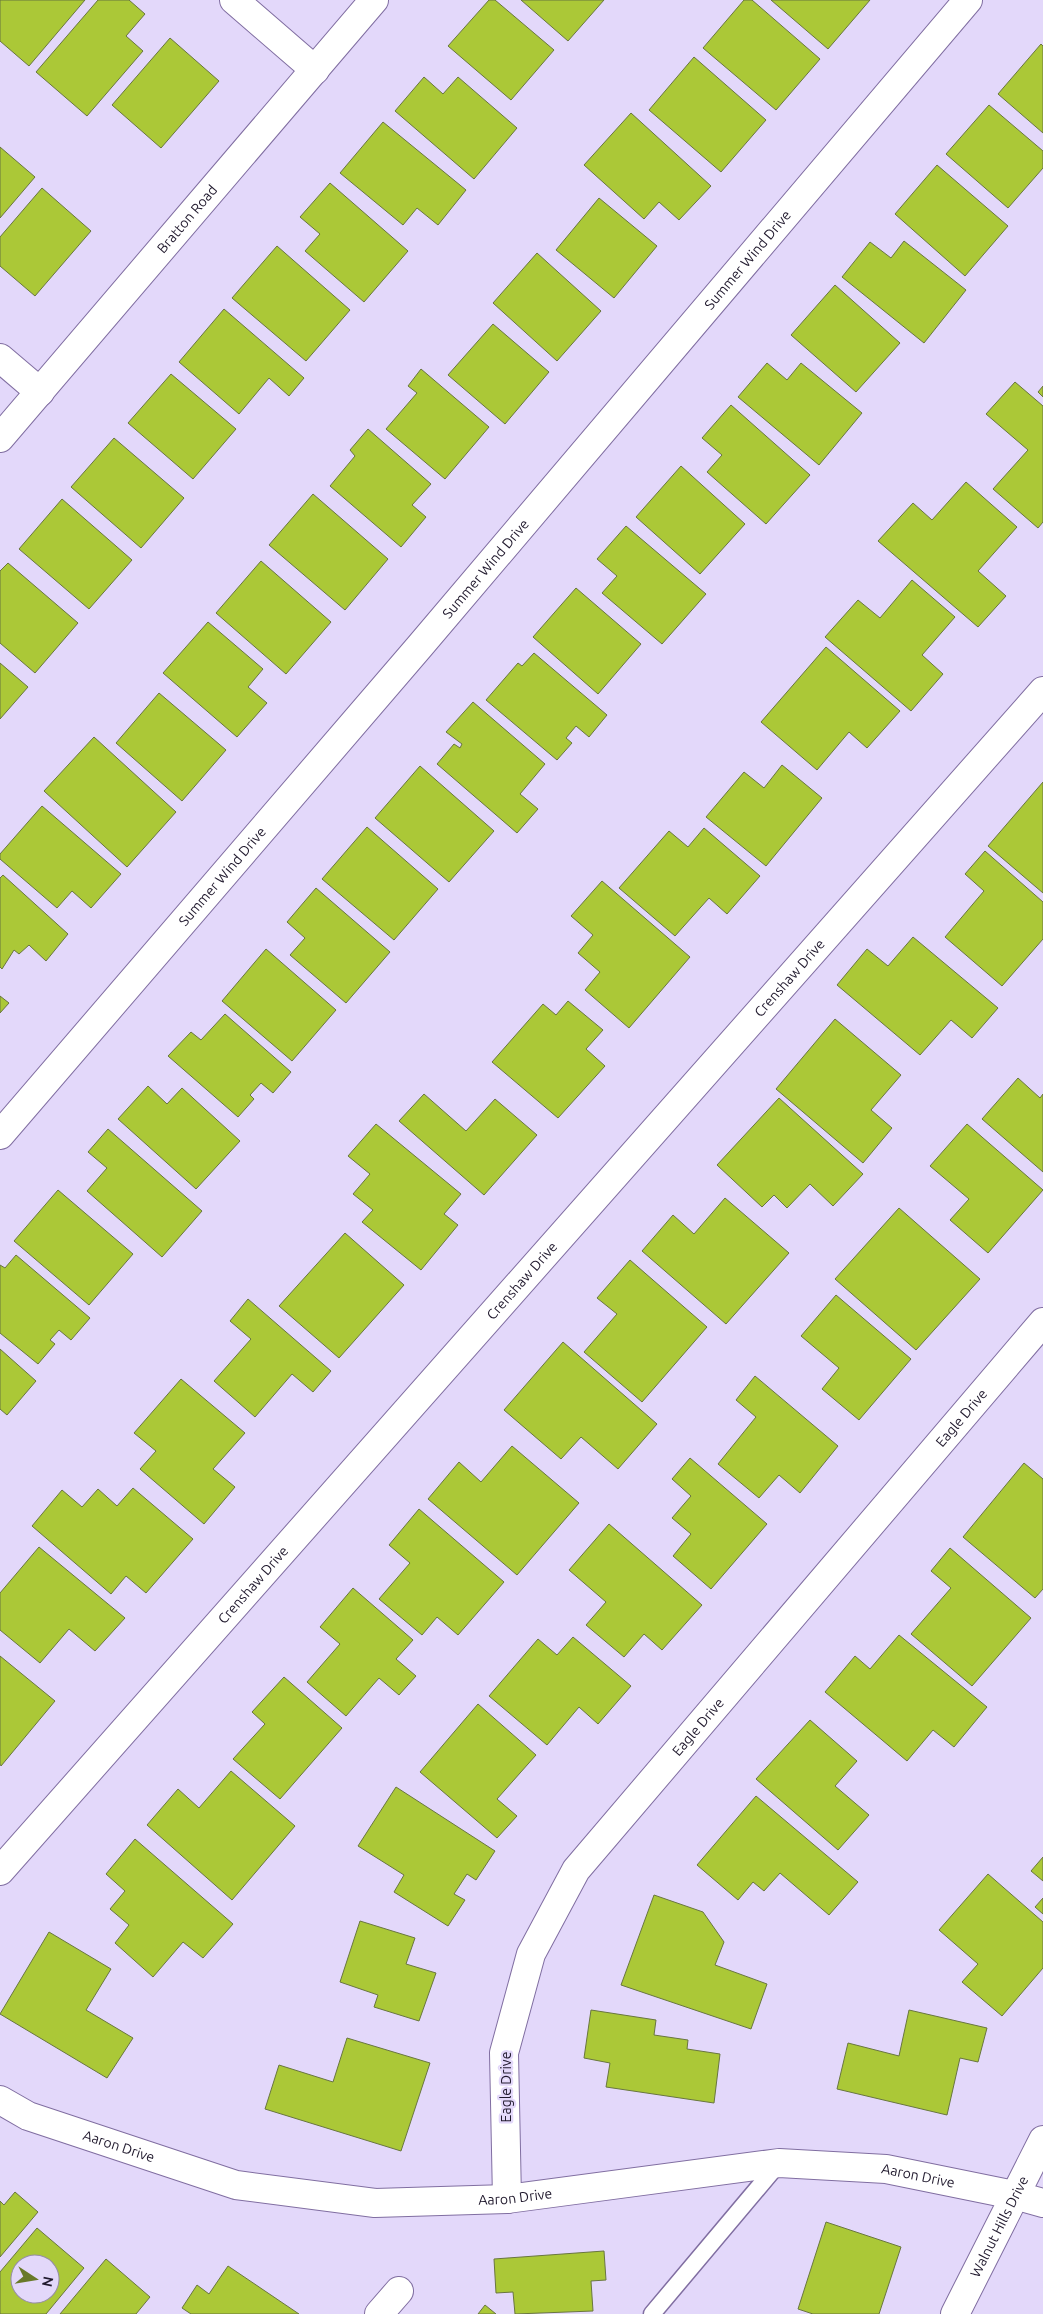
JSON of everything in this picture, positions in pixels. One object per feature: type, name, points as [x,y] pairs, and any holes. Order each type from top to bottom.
[{"type":"street","points":[[234,0],[315,70]]},
{"type":"street","name":"Bratton Road","points":[[0,438],[374,0]]},
{"type":"street","name":"Summer Wind Drive","points":[[0,1134],[420,646],[968,0]]},
{"type":"street","points":[[0,358],[40,392]]},
{"type":"street","name":"Crenshaw Drive","points":[[0,1871],[1043,691]]},
{"type":"street","name":"Eagle Drive","points":[[507,2199],[504,2053],[531,1954],[576,1870],[1043,1322]]},
{"type":"street","name":"Aaron Drive","points":[[0,2100],[28,2116],[236,2185],[375,2203],[507,2199],[779,2163],[886,2169],[1014,2194],[1043,2203]]},
{"type":"street","name":"Walnut Hills Drive","points":[[955,2314],[1014,2194],[1043,2140]]},
{"type":"street","points":[[379,2314],[399,2291]]},
{"type":"lane","points":[[652,2314],[779,2163]]},
{"type":"building","points":[[0,0],[85,0],[29,66],[0,41]]},
{"type":"building","points":[[98,0],[129,0],[145,14],[126,36],[143,51],[87,116],[36,72]]},
{"type":"building","points":[[489,0],[495,0],[554,50],[511,100],[448,46]]},
{"type":"building","points":[[521,0],[604,0],[568,41]]},
{"type":"building","points":[[744,0],[752,0],[820,59],[776,110],[703,48]]},
{"type":"building","points":[[771,0],[870,0],[828,49]]},
{"type":"building","points":[[170,38],[219,81],[161,148],[112,105]]},
{"type":"building","points":[[1041,44],[1043,46],[1043,133],[998,94]]},
{"type":"building","points":[[694,57],[766,120],[721,172],[649,110]]},
{"type":"building","points":[[424,77],[443,94],[458,77],[517,128],[474,179],[395,111]]},
{"type":"building","points":[[989,105],[1043,151],[1043,168],[1008,208],[946,154]]},
{"type":"building","points":[[631,113],[711,186],[679,220],[659,202],[644,219],[584,165]]},
{"type":"building","points":[[383,122],[466,190],[438,225],[417,208],[403,225],[340,173]]},
{"type":"building","points":[[0,147],[35,177],[0,218]]},
{"type":"building","points":[[937,165],[1008,226],[965,276],[895,214]]},
{"type":"building","points":[[330,183],[408,251],[364,302],[305,251],[320,234],[300,217]]},
{"type":"building","points":[[42,188],[91,231],[35,296],[0,266],[0,237]]},
{"type":"building","points":[[599,198],[657,246],[614,298],[556,250]]},
{"type":"building","points":[[904,241],[966,290],[924,343],[842,277],[870,242],[891,258]]},
{"type":"building","points":[[277,246],[350,310],[306,361],[232,298]]},
{"type":"building","points":[[537,253],[601,311],[557,361],[493,303]]},
{"type":"building","points":[[835,285],[900,343],[856,392],[791,335]]},
{"type":"building","points":[[224,309],[304,378],[289,396],[269,378],[239,414],[179,362]]},
{"type":"building","points":[[493,324],[549,372],[505,424],[448,375]]},
{"type":"building","points":[[767,363],[787,380],[801,363],[862,413],[819,465],[738,397]]},
{"type":"building","points":[[421,369],[489,427],[445,479],[386,429],[417,393],[408,386]]},
{"type":"building","points":[[171,374],[236,429],[193,479],[128,423]]},
{"type":"building","points":[[1015,382],[1043,406],[1043,522],[1038,528],[993,489],[1028,450],[986,414]]},
{"type":"building","points":[[1043,386],[1043,397],[1038,392]]},
{"type":"building","points":[[731,405],[810,475],[766,524],[707,472],[722,455],[702,438]]},
{"type":"building","points":[[368,429],[431,484],[412,505],[426,517],[401,547],[330,486],[355,456],[350,450]]},
{"type":"building","points":[[114,438],[184,498],[141,548],[71,487]]},
{"type":"building","points":[[681,466],[745,524],[700,574],[636,517]]},
{"type":"building","points":[[966,482],[1017,527],[978,571],[1006,596],[978,627],[878,541],[913,503],[932,520]]},
{"type":"building","points":[[313,494],[388,559],[345,610],[269,545]]},
{"type":"building","points":[[62,499],[132,560],[89,609],[19,549]]},
{"type":"building","points":[[626,526],[706,594],[662,644],[602,593],[617,576],[597,559]]},
{"type":"building","points":[[261,561],[331,622],[286,674],[216,613]]},
{"type":"building","points":[[8,563],[78,623],[35,673],[0,643],[0,571]]},
{"type":"building","points":[[912,580],[955,617],[922,655],[943,674],[911,711],[825,637],[858,600],[880,618]]},
{"type":"building","points":[[576,588],[641,644],[598,694],[533,637]]},
{"type":"building","points":[[208,622],[263,669],[248,687],[267,703],[237,737],[163,673]]},
{"type":"building","points":[[826,647],[900,711],[867,748],[849,732],[817,770],[761,722]]},
{"type":"building","points":[[534,653],[607,715],[589,737],[576,726],[566,738],[572,743],[557,760],[486,700],[518,663],[522,666]]},
{"type":"building","points":[[0,663],[28,687],[0,719]]},
{"type":"building","points":[[159,693],[226,750],[182,801],[116,743]]},
{"type":"building","points":[[473,702],[545,764],[520,794],[538,809],[517,833],[437,764],[454,744],[460,748],[462,744],[446,732]]},
{"type":"building","points":[[94,737],[176,812],[127,867],[44,791]]},
{"type":"building","points":[[782,765],[822,798],[766,866],[706,817],[744,772],[764,788]]},
{"type":"building","points":[[420,766],[494,831],[449,882],[375,818]]},
{"type":"building","points":[[1043,782],[1043,893],[988,846]]},
{"type":"building","points":[[42,806],[121,874],[91,908],[72,891],[57,908],[0,859],[0,854]]},
{"type":"building","points":[[367,827],[438,889],[394,940],[322,879]]},
{"type":"building","points":[[704,828],[760,876],[727,914],[709,898],[675,936],[619,888],[669,831],[688,847]]},
{"type":"building","points":[[985,851],[1043,902],[1043,939],[1002,986],[945,937],[984,891],[965,874]]},
{"type":"building","points":[[3,875],[68,934],[46,961],[29,945],[19,954],[14,950],[2,969],[0,967],[0,878]]},
{"type":"building","points":[[602,881],[690,957],[629,1028],[585,990],[600,972],[578,953],[593,935],[571,916]]},
{"type":"building","points":[[316,888],[390,952],[346,1003],[290,955],[305,938],[287,922]]},
{"type":"building","points":[[913,937],[998,1008],[972,1038],[951,1020],[920,1055],[837,985],[867,949],[888,966]]},
{"type":"building","points":[[266,949],[336,1010],[292,1061],[222,1001]]},
{"type":"building","points":[[0,996],[9,1003],[0,1013]]},
{"type":"building","points":[[568,1001],[603,1030],[586,1049],[605,1066],[558,1118],[492,1062],[543,1004],[556,1015]]},
{"type":"building","points":[[225,1014],[291,1072],[273,1093],[261,1083],[250,1095],[254,1099],[238,1117],[168,1056],[191,1032],[201,1040]]},
{"type":"building","points":[[835,1019],[901,1075],[871,1110],[892,1128],[863,1163],[776,1089]]},
{"type":"building","points":[[1018,1078],[1040,1098],[1043,1094],[1043,1172],[982,1119]]},
{"type":"building","points":[[148,1086],[167,1104],[182,1088],[240,1141],[196,1189],[118,1119]]},
{"type":"building","points":[[424,1094],[466,1131],[495,1099],[537,1135],[484,1195],[399,1121]]},
{"type":"building","points":[[779,1098],[863,1174],[833,1206],[810,1184],[787,1208],[774,1195],[762,1207],[717,1165]]},
{"type":"building","points":[[376,1124],[461,1194],[444,1214],[458,1225],[421,1270],[362,1222],[373,1210],[353,1194],[370,1174],[348,1156]]},
{"type":"building","points":[[967,1124],[1043,1190],[988,1253],[950,1220],[969,1199],[930,1166]]},
{"type":"building","points":[[108,1129],[202,1211],[162,1257],[87,1191],[107,1168],[88,1152]]},
{"type":"building","points":[[58,1190],[133,1254],[89,1305],[14,1241]]},
{"type":"building","points":[[725,1198],[789,1253],[726,1324],[642,1251],[673,1215],[694,1234]]},
{"type":"building","points":[[899,1208],[980,1279],[916,1350],[835,1279]]},
{"type":"building","points":[[345,1233],[404,1285],[339,1358],[279,1306]]},
{"type":"building","points":[[16,1255],[90,1318],[71,1340],[59,1330],[50,1340],[55,1344],[38,1364],[0,1333],[0,1265],[5,1268]]},
{"type":"building","points":[[630,1260],[707,1327],[642,1402],[584,1352],[617,1314],[597,1298]]},
{"type":"building","points":[[836,1295],[911,1359],[859,1420],[822,1389],[839,1368],[801,1336]]},
{"type":"building","points":[[248,1299],[331,1371],[313,1392],[292,1374],[255,1417],[214,1381],[251,1339],[230,1321]]},
{"type":"building","points":[[563,1342],[657,1424],[618,1469],[581,1437],[561,1459],[504,1410]]},
{"type":"building","points":[[0,1349],[36,1381],[7,1415],[0,1409]]},
{"type":"building","points":[[755,1376],[838,1446],[800,1493],[779,1475],[759,1498],[718,1464],[756,1417],[736,1400]]},
{"type":"building","points":[[181,1379],[245,1433],[213,1469],[235,1487],[204,1524],[140,1469],[156,1451],[134,1433]]},
{"type":"building","points":[[512,1446],[579,1503],[517,1575],[428,1499],[459,1462],[481,1482]]},
{"type":"building","points":[[690,1458],[767,1524],[711,1589],[673,1556],[691,1534],[672,1518],[691,1496],[672,1479]]},
{"type":"building","points":[[1024,1463],[1043,1479],[1043,1589],[1035,1598],[963,1537]]},
{"type":"building","points":[[133,1488],[193,1539],[146,1593],[126,1576],[111,1594],[32,1526],[62,1490],[82,1507],[98,1489],[117,1506]]},
{"type":"building","points":[[419,1509],[504,1582],[458,1635],[437,1617],[422,1635],[379,1599],[410,1563],[389,1545]]},
{"type":"building","points":[[609,1524],[702,1605],[662,1650],[644,1634],[624,1657],[586,1625],[606,1602],[569,1570]]},
{"type":"building","points":[[39,1547],[125,1618],[95,1651],[69,1629],[40,1663],[0,1630],[0,1593]]},
{"type":"building","points":[[950,1548],[1031,1618],[972,1686],[911,1634],[951,1588],[931,1571]]},
{"type":"building","points":[[353,1588],[413,1640],[396,1659],[416,1676],[399,1695],[379,1678],[346,1716],[307,1682],[340,1644],[320,1627]]},
{"type":"building","points":[[899,1635],[987,1707],[954,1747],[933,1730],[907,1761],[825,1692],[855,1656],[870,1669]]},
{"type":"building","points":[[573,1637],[631,1686],[598,1724],[579,1707],[547,1745],[489,1696],[538,1639],[557,1655]]},
{"type":"building","points":[[0,1656],[55,1701],[1,1766],[0,1764]]},
{"type":"building","points":[[284,1677],[342,1728],[280,1799],[233,1759],[265,1724],[252,1712]]},
{"type":"building","points":[[478,1704],[536,1755],[497,1799],[517,1816],[497,1838],[420,1772]]},
{"type":"building","points":[[810,1720],[857,1761],[835,1786],[869,1815],[838,1850],[756,1779]]},
{"type":"building","points":[[231,1771],[295,1826],[232,1900],[147,1825],[178,1789],[199,1808]]},
{"type":"building","points":[[396,1787],[495,1851],[476,1880],[467,1874],[454,1894],[465,1900],[448,1926],[394,1892],[404,1875],[358,1846]]},
{"type":"building","points":[[756,1796],[858,1882],[829,1915],[780,1873],[764,1891],[753,1882],[738,1900],[697,1865]]},
{"type":"building","points":[[135,1839],[233,1924],[203,1958],[183,1942],[153,1977],[115,1943],[129,1925],[110,1909],[125,1891],[106,1874]]},
{"type":"building","points":[[1043,1857],[1043,1881],[1031,1871]]},
{"type":"building","points":[[988,1874],[1043,1922],[1043,1968],[1002,2016],[962,1982],[978,1964],[939,1930]]},
{"type":"building","points":[[654,1895],[703,1912],[724,1942],[715,1965],[767,1984],[751,2029],[621,1985]]},
{"type":"building","points":[[1043,1898],[1043,1914],[1035,1907]]},
{"type":"building","points":[[360,1921],[415,1938],[406,1964],[436,1973],[419,2021],[374,2007],[378,1995],[340,1982]]},
{"type":"building","points":[[49,1932],[111,1969],[86,2010],[133,2038],[107,2078],[0,2014]]},
{"type":"building","points":[[591,2010],[656,2020],[654,2035],[688,2040],[687,2049],[720,2054],[714,2103],[606,2087],[610,2063],[584,2058]]},
{"type":"building","points":[[909,2010],[987,2028],[978,2062],[960,2058],[947,2115],[837,2089],[848,2043],[899,2056]]},
{"type":"building","points":[[347,2038],[430,2063],[401,2151],[265,2109],[279,2065],[333,2082]]},
{"type":"building","points":[[15,2192],[38,2212],[0,2257],[0,2201],[4,2205]]},
{"type":"building","points":[[826,2222],[901,2247],[879,2314],[813,2314],[798,2309]]},
{"type":"building","points":[[37,2228],[84,2268],[60,2297],[60,2254],[15,2254]]},
{"type":"building","points":[[604,2251],[606,2280],[591,2281],[593,2311],[515,2314],[513,2292],[496,2293],[494,2259]]},
{"type":"building","points":[[106,2259],[150,2297],[136,2314],[60,2314]]},
{"type":"building","points":[[10,2260],[10,2304],[54,2304],[46,2314],[0,2314],[0,2272]]},
{"type":"building","points":[[228,2266],[299,2314],[191,2314],[182,2308],[197,2285],[209,2294]]},
{"type":"building","points":[[485,2305],[496,2314],[478,2314]]}]
